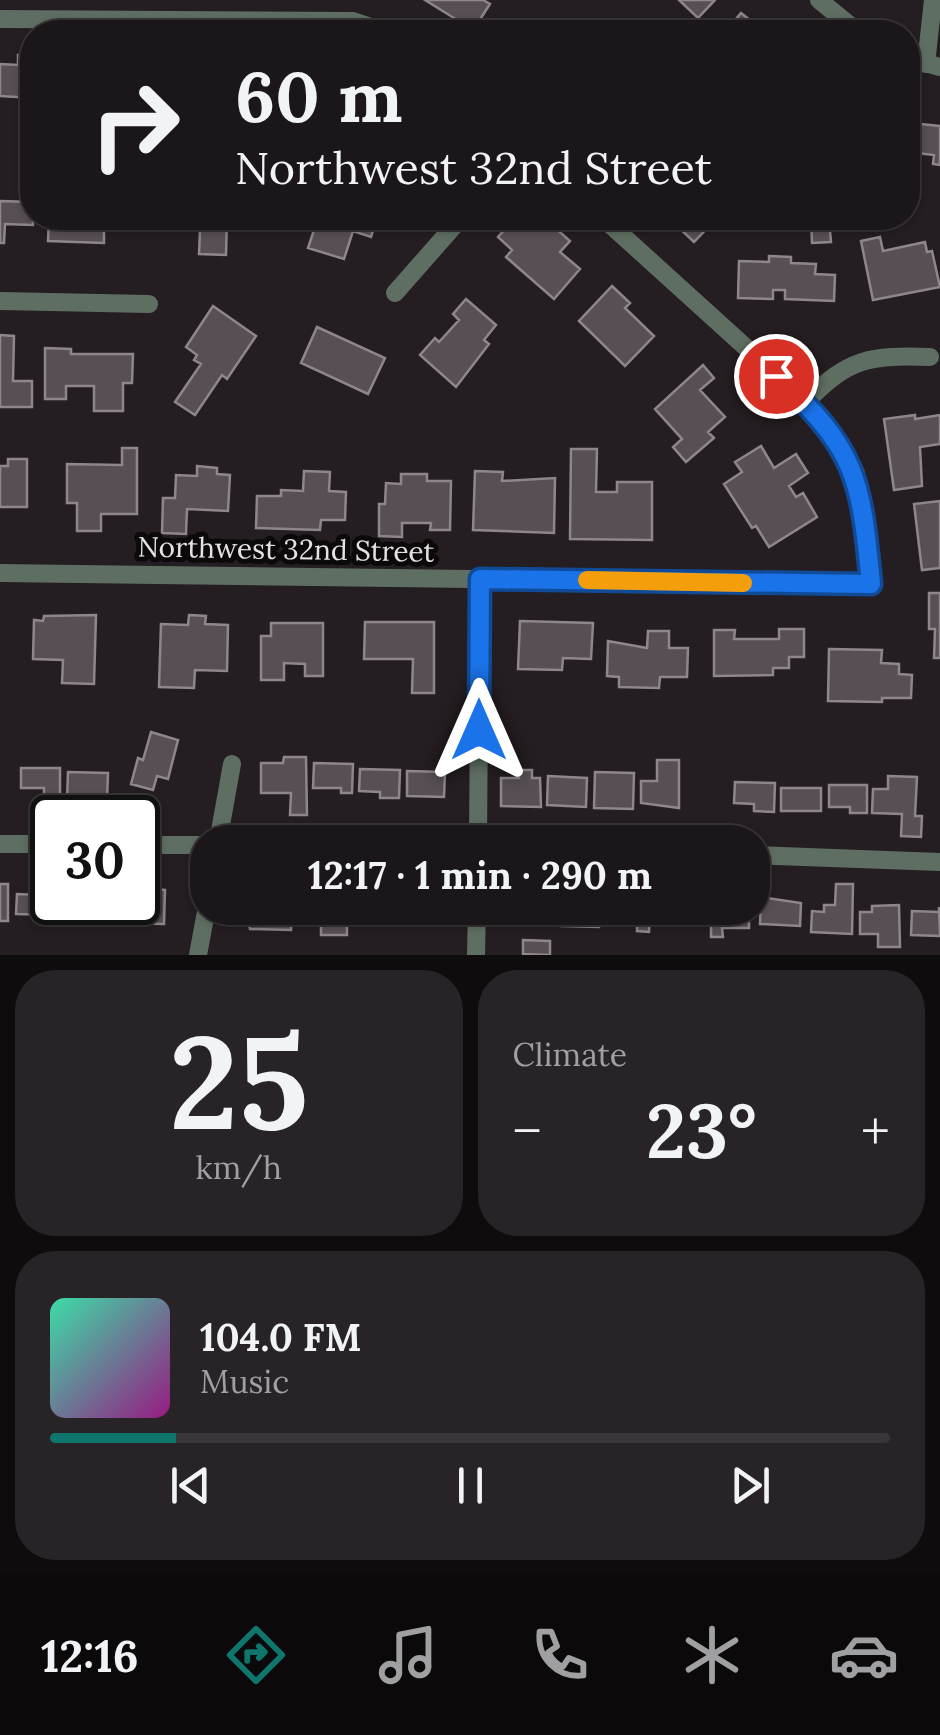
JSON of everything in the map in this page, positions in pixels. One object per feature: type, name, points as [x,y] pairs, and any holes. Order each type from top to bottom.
[{"type":"street","points":[[820,0],[844,20]]},
{"type":"street","points":[[924,63],[933,0]]},
{"type":"street","points":[[396,292],[450,230]]},
{"type":"street","points":[[616,230],[806,402],[826,381],[855,361],[884,356],[930,357]]},
{"type":"street","points":[[0,300],[149,304]]},
{"type":"street","name":"Northwest 32nd Street","points":[[0,573],[871,584],[856,474],[838,440],[806,402]]},
{"type":"street","points":[[478,825],[480,579]]},
{"type":"street","points":[[221,825],[232,764]]},
{"type":"street","points":[[0,844],[30,844]]},
{"type":"street","points":[[160,845],[190,845]]},
{"type":"street","points":[[770,856],[940,862]]},
{"type":"street","points":[[198,955],[204,925]]},
{"type":"street","points":[[476,955],[477,925]]},
{"type":"building","points":[[425,0],[483,0],[490,4],[480,20],[454,18]]},
{"type":"building","points":[[679,0],[715,0],[698,18]]},
{"type":"building","points":[[20,55],[20,97],[0,96],[0,64],[18,65]]},
{"type":"building","points":[[920,124],[940,126],[940,165],[933,164],[934,155],[920,153]]},
{"type":"building","points":[[0,201],[20,202],[20,225],[5,224],[4,243],[0,243]]},
{"type":"building","points":[[48,230],[104,230],[104,243],[48,241]]},
{"type":"building","points":[[200,230],[227,230],[226,255],[199,254]]},
{"type":"building","points":[[314,230],[373,230],[371,237],[353,231],[344,259],[308,248]]},
{"type":"building","points":[[504,230],[558,230],[570,241],[560,252],[580,269],[554,299],[506,257],[512,250],[498,237]]},
{"type":"building","points":[[681,230],[706,230],[694,242]]},
{"type":"building","points":[[811,230],[830,230],[831,242],[812,243]]},
{"type":"building","points":[[880,237],[883,251],[925,242],[927,252],[932,251],[940,287],[873,300],[861,241]]},
{"type":"building","points":[[769,256],[791,257],[791,263],[816,264],[815,274],[835,275],[834,301],[785,299],[785,290],[773,290],[773,299],[738,298],[739,261],[769,262]]},
{"type":"building","points":[[612,286],[630,303],[625,308],[654,336],[625,366],[579,321]]},
{"type":"building","points":[[466,299],[496,325],[484,340],[489,344],[456,387],[420,355],[435,338],[439,342],[459,320],[453,314]]},
{"type":"building","points":[[213,306],[256,336],[227,379],[222,375],[195,415],[175,402],[201,364],[186,347]]},
{"type":"building","points":[[317,327],[385,358],[368,394],[301,363]]},
{"type":"building","points":[[0,335],[14,336],[13,381],[32,381],[32,407],[0,407]]},
{"type":"building","points":[[45,348],[71,349],[71,354],[133,354],[132,383],[123,383],[123,411],[94,411],[94,386],[66,386],[66,399],[45,399]]},
{"type":"building","points":[[703,365],[714,378],[700,390],[725,417],[708,432],[714,438],[686,462],[673,447],[682,439],[655,409]]},
{"type":"building","points":[[915,415],[915,419],[940,415],[940,444],[920,447],[922,486],[894,490],[884,419]]},
{"type":"building","points":[[761,446],[774,468],[796,454],[808,473],[789,486],[796,497],[803,493],[817,517],[769,547],[724,484],[742,472],[735,462]]},
{"type":"building","points":[[122,448],[137,448],[137,514],[101,514],[101,531],[77,531],[77,503],[67,503],[67,464],[122,465]]},
{"type":"building","points":[[571,449],[597,449],[596,492],[617,492],[617,482],[652,482],[652,540],[570,539]]},
{"type":"building","points":[[8,459],[27,459],[27,507],[0,507],[0,466],[8,466]]},
{"type":"building","points":[[197,466],[217,468],[217,474],[230,475],[228,511],[187,509],[186,534],[162,533],[163,498],[175,498],[176,475],[197,476]]},
{"type":"building","points":[[304,471],[330,472],[329,491],[346,492],[345,520],[321,520],[320,530],[256,528],[257,496],[281,496],[281,490],[303,491]]},
{"type":"building","points":[[475,471],[503,472],[502,481],[555,478],[554,533],[473,530]]},
{"type":"building","points":[[401,474],[427,474],[427,481],[451,481],[450,530],[430,530],[431,523],[402,523],[402,537],[379,536],[379,504],[385,504],[386,483],[401,484]]},
{"type":"building","points":[[940,501],[940,568],[922,570],[914,504]]},
{"type":"building","points":[[929,593],[940,593],[940,658],[934,658],[935,629],[929,629]]},
{"type":"building","points":[[96,615],[94,684],[62,683],[63,660],[33,659],[34,620],[43,621],[44,616]]},
{"type":"building","points":[[189,615],[206,616],[205,624],[228,625],[227,671],[195,670],[194,688],[159,687],[161,624],[188,625]]},
{"type":"building","points":[[520,621],[593,623],[591,659],[563,658],[562,670],[518,669]]},
{"type":"building","points":[[365,622],[434,622],[434,693],[412,693],[413,659],[364,659]]},
{"type":"building","points":[[271,623],[323,623],[323,676],[305,676],[305,664],[284,663],[284,680],[261,680],[261,636],[271,636]]},
{"type":"building","points":[[779,629],[804,629],[804,657],[789,657],[789,668],[773,668],[773,675],[714,676],[714,630],[735,630],[734,639],[779,639]]},
{"type":"building","points":[[648,631],[669,631],[669,648],[688,648],[687,677],[660,677],[659,688],[619,687],[619,677],[607,676],[608,641],[647,648]]},
{"type":"building","points":[[829,649],[882,650],[881,663],[899,664],[899,674],[912,675],[911,698],[828,701]]},
{"type":"building","points":[[151,732],[178,740],[168,779],[157,776],[153,790],[131,784]]},
{"type":"building","points":[[284,757],[306,757],[307,815],[290,815],[291,793],[261,793],[261,763],[283,763]]},
{"type":"building","points":[[657,760],[679,760],[679,808],[641,803],[641,781],[657,781]]},
{"type":"building","points":[[314,763],[353,764],[352,793],[341,793],[341,788],[313,788]]},
{"type":"building","points":[[21,768],[60,768],[60,795],[44,795],[44,788],[21,788]]},
{"type":"building","points":[[360,769],[400,770],[399,798],[380,798],[380,792],[359,791]]},
{"type":"building","points":[[519,770],[532,770],[532,778],[540,778],[541,807],[501,806],[501,778],[519,778]]},
{"type":"building","points":[[407,771],[445,772],[444,797],[407,796]]},
{"type":"building","points":[[68,772],[108,773],[107,795],[67,795]]},
{"type":"building","points":[[595,772],[634,773],[633,809],[594,808]]},
{"type":"building","points":[[548,776],[587,778],[586,807],[547,805]]},
{"type":"building","points":[[888,776],[917,777],[915,816],[922,816],[921,837],[901,836],[902,814],[872,813],[873,789],[888,789]]},
{"type":"building","points":[[735,782],[775,783],[774,812],[754,811],[754,804],[734,803]]},
{"type":"building","points":[[829,785],[867,785],[867,813],[850,813],[850,807],[829,807]]},
{"type":"building","points":[[781,788],[821,788],[821,811],[781,811]]},
{"type":"building","points":[[0,884],[8,884],[8,921],[0,921]]},
{"type":"building","points":[[836,884],[853,884],[852,934],[811,932],[812,911],[824,912],[824,905],[835,905]]},
{"type":"building","points":[[160,890],[165,890],[164,924],[160,924]]},
{"type":"building","points":[[17,894],[30,895],[30,914],[16,914]]},
{"type":"building","points":[[770,898],[801,903],[800,926],[770,924]]},
{"type":"building","points":[[899,905],[900,947],[878,947],[878,934],[860,934],[860,912],[872,912],[872,906]]},
{"type":"building","points":[[939,907],[940,936],[911,935],[912,911],[939,912]]},
{"type":"building","points":[[249,925],[291,925],[291,930],[250,929]]},
{"type":"building","points":[[321,925],[347,925],[347,935],[321,935]]},
{"type":"building","points":[[637,925],[649,925],[649,932],[637,931]]},
{"type":"building","points":[[711,925],[749,925],[722,928],[723,937],[711,937]]},
{"type":"building","points":[[523,940],[550,941],[550,955],[523,954]]},
{"type":"slow traffic","points":[[587,580],[743,583]]},
{"type":"route","points":[[479,730],[480,579],[871,584],[856,474],[838,440],[806,402],[776,376]]}]
